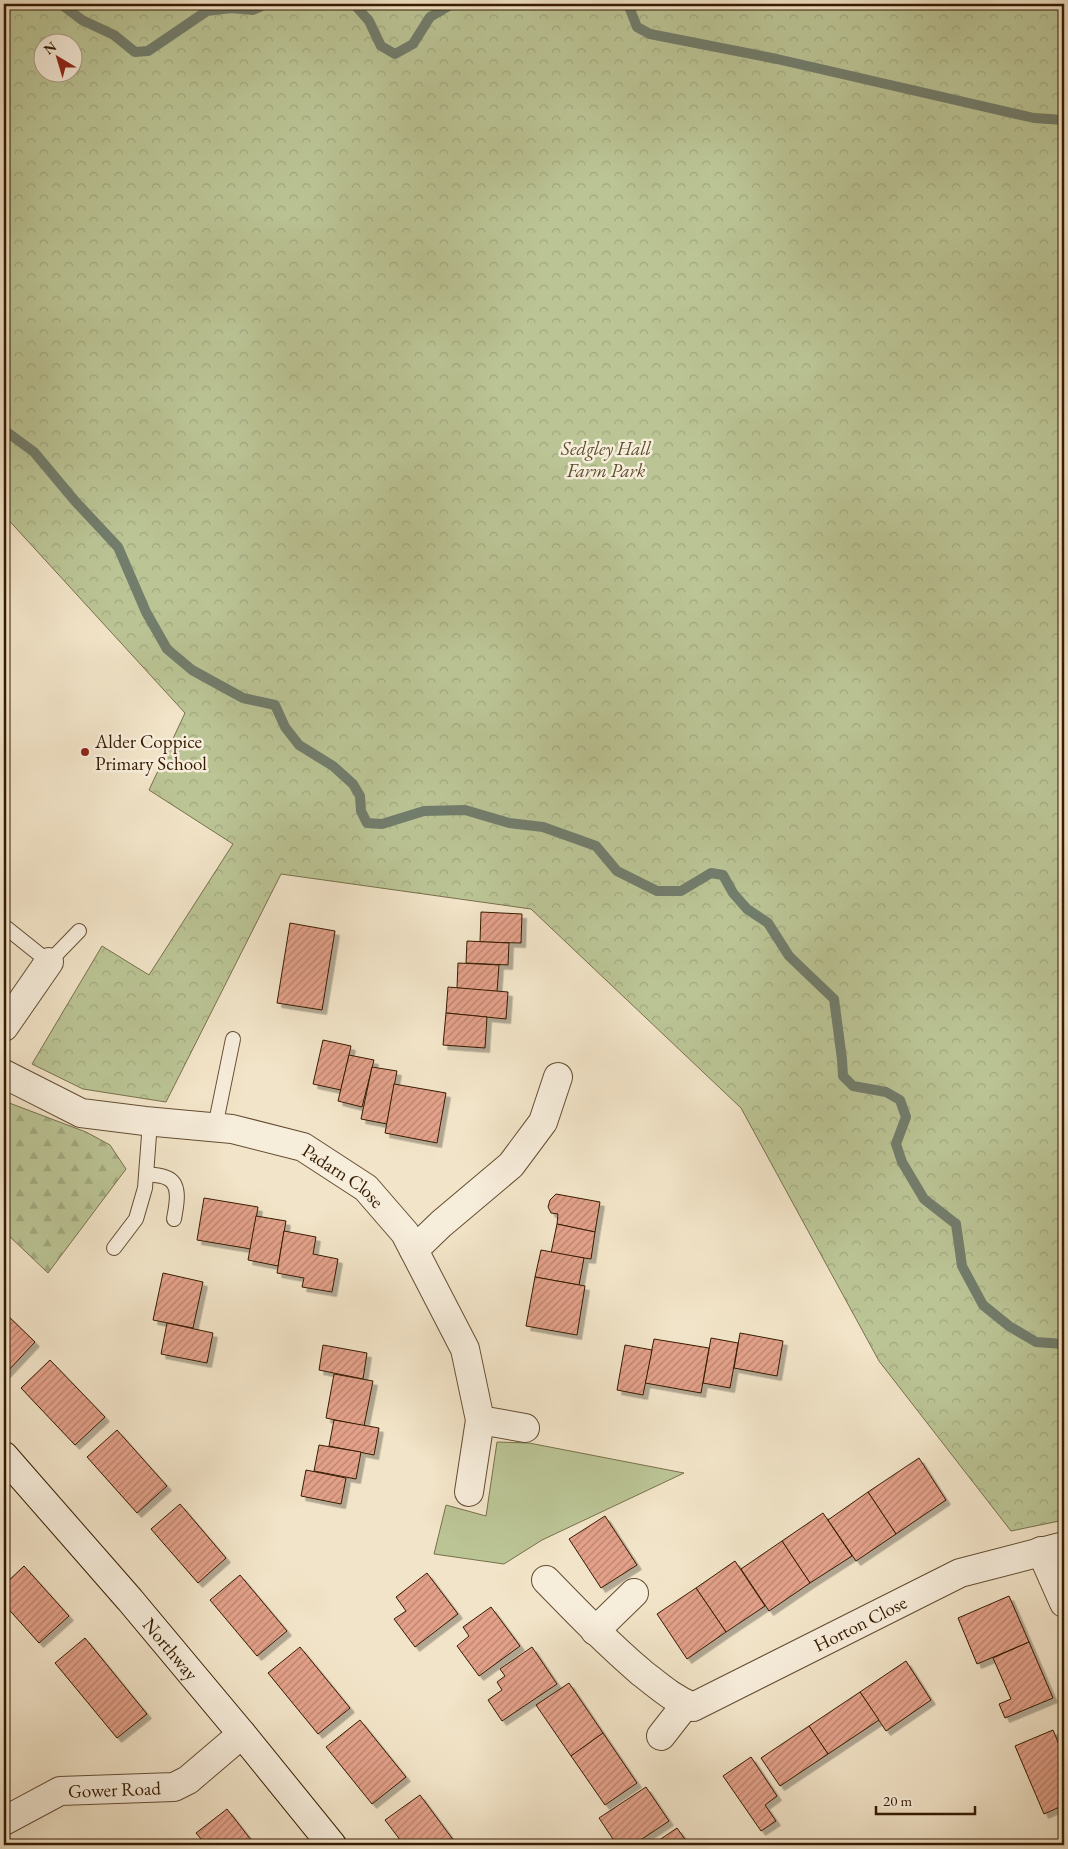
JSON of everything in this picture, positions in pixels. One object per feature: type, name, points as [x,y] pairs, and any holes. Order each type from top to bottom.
[{"type":"street","points":[[4,1027],[49,962]]},
{"type":"street","name":"Padarn Close","points":[[4,1074],[81,1113],[150,1122],[232,1129],[302,1147],[366,1188],[405,1233],[465,1348],[480,1420],[469,1492]]},
{"type":"street","points":[[414,1250],[441,1224],[511,1165],[543,1122],[558,1077]]},
{"type":"street","points":[[480,1420],[525,1428]]},
{"type":"street","name":"Northway","points":[[4,1456],[130,1600],[332,1845]]},
{"type":"street","name":"Horton Close","points":[[686,1704],[693,1706],[710,1699],[960,1573],[1053,1548],[1064,1603]]},
{"type":"street","points":[[546,1580],[623,1657],[673,1698],[686,1704],[661,1736]]},
{"type":"street","points":[[595,1631],[634,1593]]},
{"type":"street","name":"Gower Road","points":[[4,1821],[60,1791],[174,1788],[188,1780],[242,1734]]},
{"type":"lane","points":[[4,926],[49,962],[79,931]]},
{"type":"lane","points":[[215,1127],[233,1039]]},
{"type":"lane","points":[[114,1248],[136,1219],[145,1188],[150,1122]]},
{"type":"lane","points":[[147,1174],[168,1178],[175,1184],[177,1194],[174,1219]]},
{"type":"green space","name":"Sedgley Hall Farm Park","points":[[4,4],[1064,4],[1064,1520],[1011,1531],[879,1361],[741,1108],[531,909],[281,874],[166,1102],[83,1089],[32,1064],[102,946],[149,975],[233,844],[149,790],[185,713],[4,515]]},
{"type":"green space","points":[[4,1101],[86,1132],[110,1145],[126,1169],[48,1273],[4,1231]]},
{"type":"green space","points":[[497,1442],[529,1443],[684,1473],[542,1540],[504,1564],[434,1554],[446,1505],[486,1516]]},
{"type":"building","points":[[481,912],[522,914],[521,943],[480,942]]},
{"type":"building","points":[[290,923],[335,931],[322,1010],[277,1003]]},
{"type":"building","points":[[467,941],[509,943],[508,965],[466,963]]},
{"type":"building","points":[[458,963],[499,965],[497,992],[457,988]]},
{"type":"building","points":[[448,987],[508,992],[506,1019],[446,1013]]},
{"type":"building","points":[[446,1013],[487,1017],[485,1048],[443,1045]]},
{"type":"building","points":[[323,1040],[351,1046],[341,1090],[313,1084]]},
{"type":"building","points":[[349,1055],[374,1060],[362,1107],[338,1101]]},
{"type":"building","points":[[372,1067],[397,1071],[387,1124],[361,1119]]},
{"type":"building","points":[[394,1084],[446,1093],[437,1143],[385,1133]]},
{"type":"building","points":[[556,1194],[600,1202],[595,1232],[557,1224],[558,1214],[551,1213],[548,1207],[550,1200]]},
{"type":"building","points":[[204,1198],[258,1207],[251,1249],[197,1240]]},
{"type":"building","points":[[256,1216],[286,1221],[278,1266],[248,1260]]},
{"type":"building","points":[[557,1224],[595,1232],[591,1259],[551,1253]]},
{"type":"building","points":[[284,1231],[316,1237],[313,1254],[338,1259],[332,1292],[302,1287],[304,1278],[277,1273]]},
{"type":"building","points":[[541,1250],[584,1258],[579,1285],[535,1277]]},
{"type":"building","points":[[163,1273],[203,1282],[193,1328],[153,1320]]},
{"type":"building","points":[[535,1277],[585,1286],[577,1335],[526,1326]]},
{"type":"building","points":[[4,1312],[35,1342],[6,1373],[4,1371]]},
{"type":"building","points":[[167,1323],[213,1333],[207,1363],[161,1354]]},
{"type":"building","points":[[740,1333],[783,1341],[777,1376],[734,1368]]},
{"type":"building","points":[[711,1338],[738,1343],[730,1388],[703,1383]]},
{"type":"building","points":[[654,1339],[709,1348],[701,1393],[645,1383]]},
{"type":"building","points":[[323,1345],[367,1353],[363,1379],[319,1370]]},
{"type":"building","points":[[625,1345],[652,1350],[643,1395],[617,1390]]},
{"type":"building","points":[[50,1360],[105,1417],[75,1445],[21,1388]]},
{"type":"building","points":[[334,1374],[373,1381],[364,1426],[326,1418]]},
{"type":"building","points":[[334,1420],[379,1428],[374,1455],[329,1446]]},
{"type":"building","points":[[117,1430],[167,1486],[137,1513],[87,1457]]},
{"type":"building","points":[[319,1445],[361,1452],[356,1479],[314,1471]]},
{"type":"building","points":[[919,1458],[946,1500],[896,1534],[868,1492]]},
{"type":"building","points":[[306,1470],[346,1478],[341,1504],[301,1496]]},
{"type":"building","points":[[868,1492],[896,1534],[856,1561],[828,1520]]},
{"type":"building","points":[[180,1504],[226,1558],[198,1583],[151,1529]]},
{"type":"building","points":[[823,1513],[852,1556],[810,1583],[782,1541]]},
{"type":"building","points":[[605,1516],[637,1565],[601,1588],[569,1539]]},
{"type":"building","points":[[782,1541],[810,1583],[769,1611],[741,1569]]},
{"type":"building","points":[[735,1561],[765,1606],[726,1632],[696,1588]]},
{"type":"building","points":[[24,1566],[69,1616],[39,1643],[4,1604],[4,1585]]},
{"type":"building","points":[[427,1573],[458,1614],[415,1647],[394,1619],[406,1611],[396,1597]]},
{"type":"building","points":[[240,1575],[287,1631],[257,1656],[210,1600]]},
{"type":"building","points":[[696,1588],[726,1632],[687,1659],[657,1614]]},
{"type":"building","points":[[1009,1596],[1029,1642],[977,1664],[958,1618]]},
{"type":"building","points":[[491,1607],[520,1646],[479,1676],[457,1646],[469,1636],[463,1627]]},
{"type":"building","points":[[85,1638],[147,1714],[117,1738],[55,1663]]},
{"type":"building","points":[[1029,1642],[1053,1698],[1005,1718],[999,1704],[1011,1699],[993,1658]]},
{"type":"building","points":[[300,1647],[350,1708],[318,1734],[268,1673]]},
{"type":"building","points":[[532,1647],[557,1684],[502,1721],[488,1700],[502,1690],[497,1682],[505,1676],[500,1669]]},
{"type":"building","points":[[906,1661],[931,1700],[886,1731],[860,1692]]},
{"type":"building","points":[[569,1683],[603,1733],[571,1756],[536,1705]]},
{"type":"building","points":[[860,1692],[879,1720],[828,1754],[809,1726]]},
{"type":"building","points":[[360,1720],[406,1777],[372,1804],[326,1747]]},
{"type":"building","points":[[809,1726],[828,1754],[780,1786],[761,1758]]},
{"type":"building","points":[[1053,1730],[1064,1756],[1064,1805],[1044,1814],[1015,1746]]},
{"type":"building","points":[[603,1733],[637,1783],[605,1805],[571,1756]]},
{"type":"building","points":[[751,1757],[777,1796],[765,1805],[776,1821],[761,1831],[723,1776]]},
{"type":"building","points":[[646,1787],[669,1821],[633,1845],[617,1845],[599,1818]]},
{"type":"building","points":[[420,1795],[457,1845],[404,1845],[385,1820]]},
{"type":"building","points":[[227,1809],[255,1845],[206,1845],[196,1833]]},
{"type":"building","points":[[677,1828],[689,1845],[652,1845]]},
{"type":"waterway","points":[[61,4],[82,20],[114,35],[135,52],[148,51],[207,11],[231,8],[253,10],[260,7],[261,4]]},
{"type":"waterway","points":[[354,4],[369,21],[381,46],[395,54],[413,44],[430,17],[452,4]]},
{"type":"waterway","points":[[628,4],[637,27],[650,34],[777,59],[1034,118],[1064,120]]},
{"type":"waterway","points":[[4,430],[34,452],[75,501],[118,547],[146,612],[167,649],[192,670],[243,698],[275,705],[285,727],[299,745],[333,766],[353,784],[360,796],[361,811],[367,823],[382,824],[424,811],[465,810],[509,823],[543,827],[596,846],[617,871],[657,891],[681,891],[711,873],[723,875],[733,893],[747,909],[768,923],[789,956],[834,999],[843,1076],[853,1086],[886,1092],[900,1100],[906,1117],[896,1144],[902,1162],[924,1199],[956,1224],[962,1266],[983,1305],[1009,1326],[1036,1342],[1064,1344]]},
{"type":"place","name":"Alder Coppice Primary School","points":[[85,752]]}]
